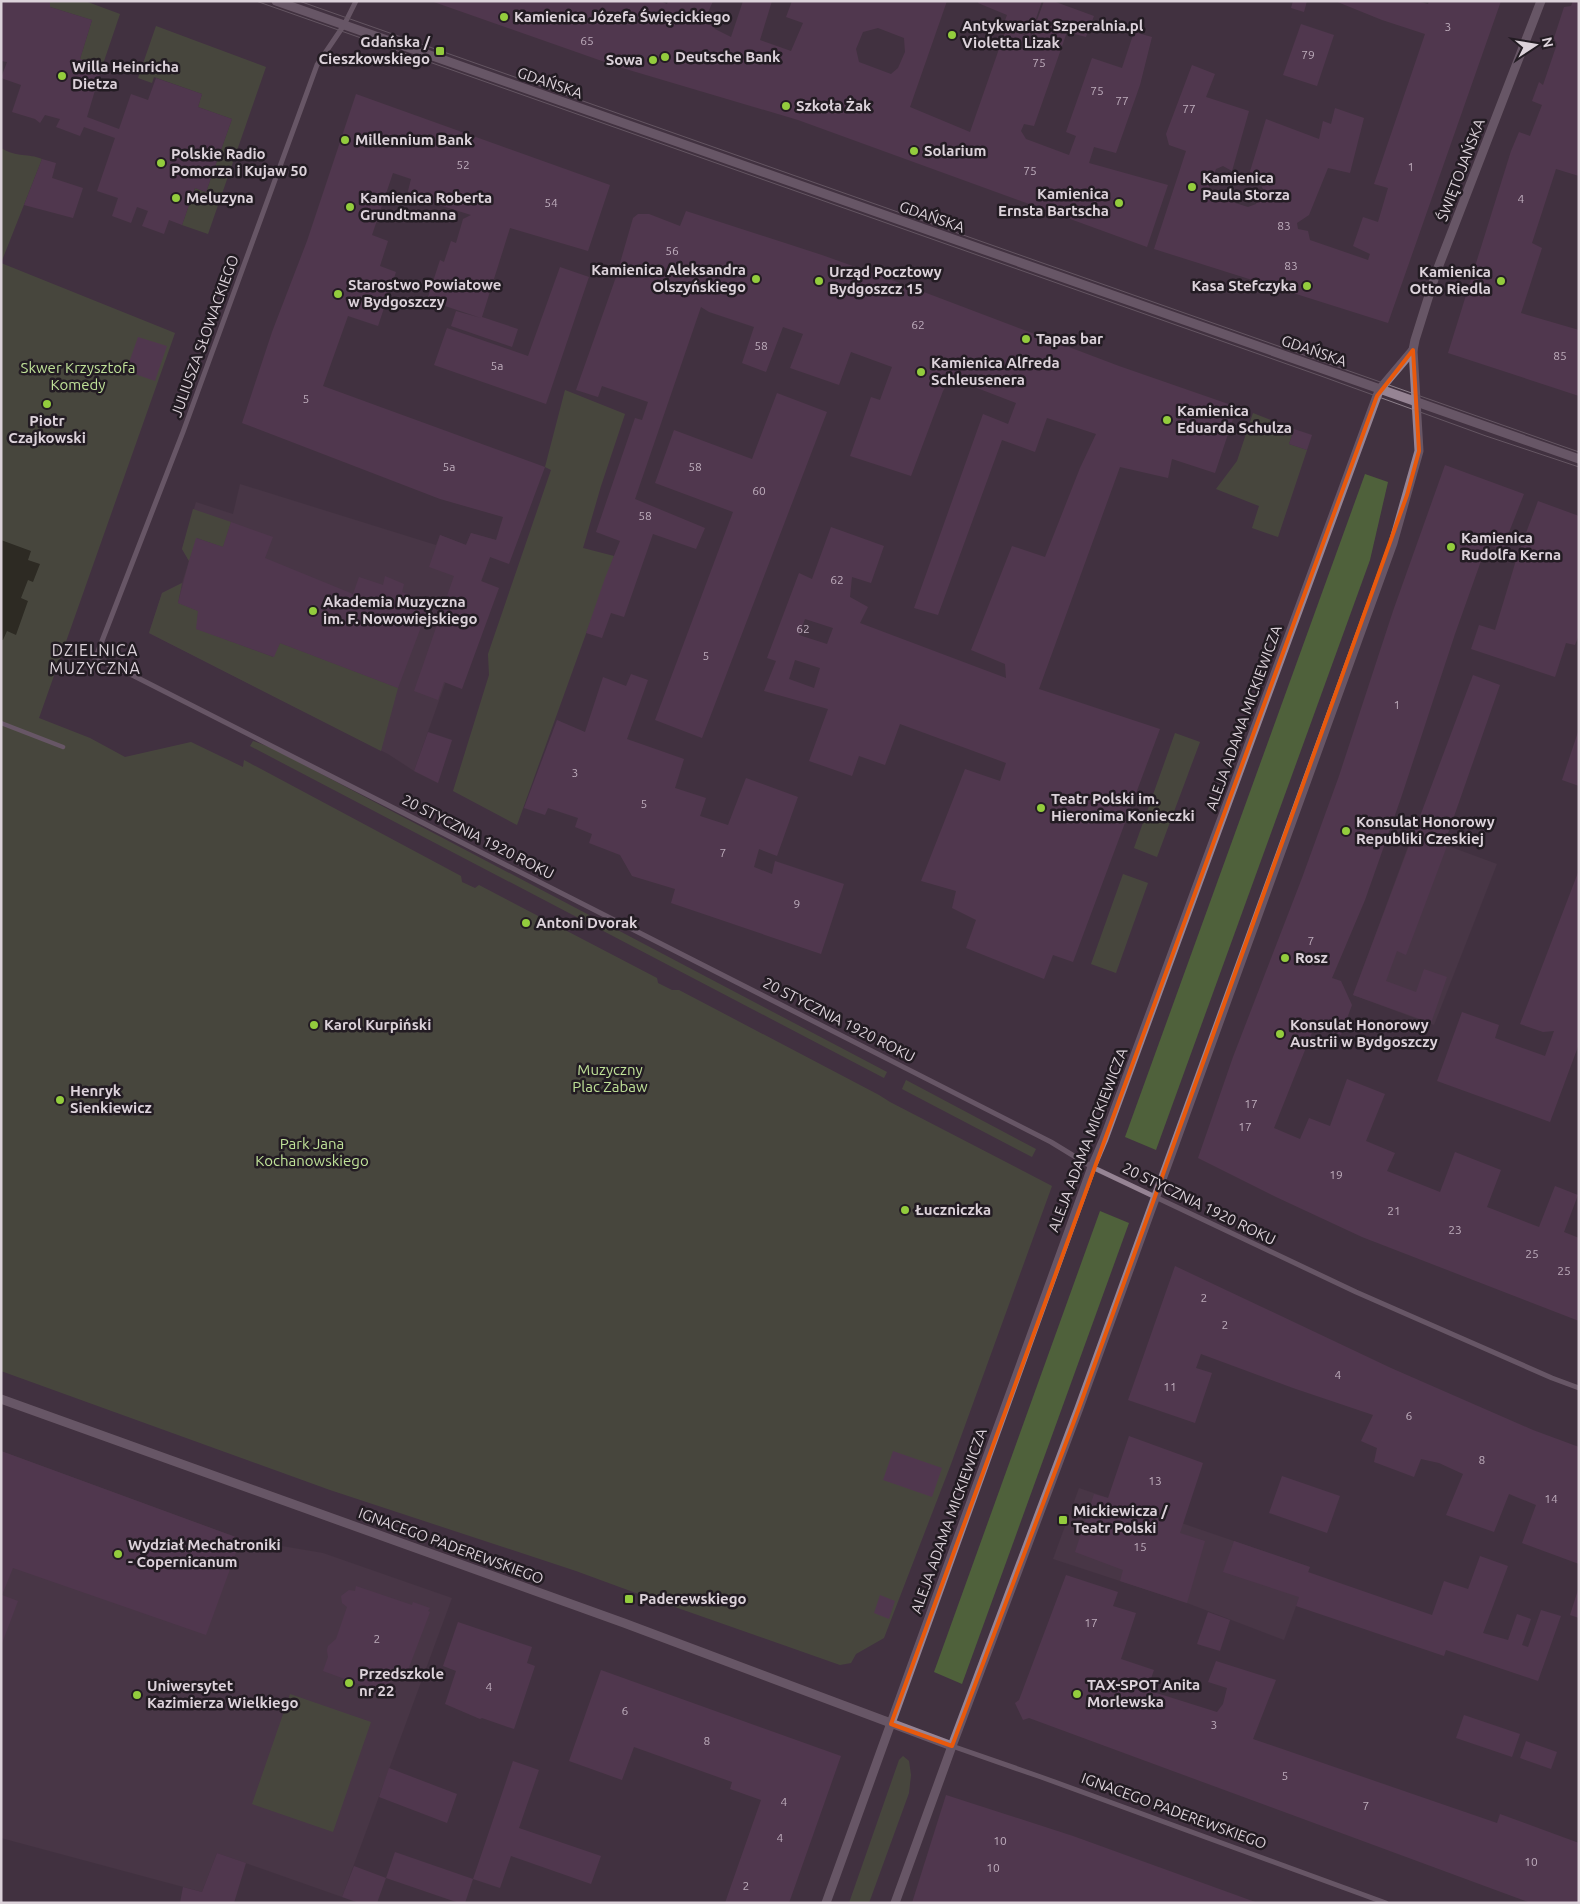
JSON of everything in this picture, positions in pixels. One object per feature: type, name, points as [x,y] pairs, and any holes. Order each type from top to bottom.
[{"type":"street","name":"GDAŃSKA","points":[[276,1],[1579,459]]},
{"type":"street","name":"JULIUSZA SŁOWACKIEGO","points":[[95,659],[183,432],[317,65],[344,25],[356,1]]},
{"type":"street","name":"ŚWIĘTOJAŃSKA","points":[[1416,402],[1413,350],[1436,273],[1541,1]]},
{"type":"street","name":"ŚWIĘTOJAŃSKA","points":[[1380,389],[1413,350]]},
{"type":"street","name":"ALEJA ADAMA MICKIEWICZA","points":[[826,1903],[1092,1166],[1104,1139],[1380,389]]},
{"type":"street","points":[[895,1903],[1066,1441],[1392,543],[1419,451],[1416,402]]},
{"type":"street","name":"20 STYCZNIA 1920 ROKU","points":[[95,659],[134,676],[854,1041],[1155,1197],[1356,1292],[1579,1388]]},
{"type":"street","points":[[1,723],[63,747]]},
{"type":"street","name":"IGNACEGO PADEREWSKIEGO","points":[[1,1399],[615,1620],[890,1724],[1050,1780],[1386,1903]]},
{"type":"highlighted area","points":[[1413,350],[1419,451],[1407,495],[1079,1408],[952,1746],[891,1724],[1377,396]]},
{"type":"shaded area","name":"Akademia Muzyczna im. F. Nowowiejskiego","points":[[240,484],[436,545],[440,535],[466,545],[471,533],[496,540],[414,771],[388,754],[149,633],[162,593],[182,583],[189,561],[182,549],[196,502],[233,514]]},
{"type":"shaded area","points":[[1,540],[31,551],[28,560],[40,564],[33,582],[28,580],[21,598],[28,601],[16,635],[7,631],[3,640],[1,640]]},
{"type":"shaded area","points":[[1413,833],[1497,864],[1434,1025],[1353,995]]},
{"type":"shaded area","name":"Uniwersytet Kazimierza Wielkiego","points":[[1,1451],[241,1539],[323,1553],[452,1598],[342,1897],[217,1853],[202,1892],[1,1838]]},
{"type":"shaded area","points":[[1079,1488],[1310,1567],[1284,1640],[1187,1603],[1053,1559]]},
{"type":"green space","points":[[50,1],[85,1],[120,14],[102,67],[80,59],[92,20],[50,7]]},
{"type":"green space","points":[[156,26],[266,67],[208,234],[182,225],[195,188],[206,192],[232,119],[198,107],[202,94],[154,77],[152,83],[138,78]]},
{"type":"green space","points":[[1,148],[12,153],[42,159],[1,263]]},
{"type":"green space","name":"Park Jana Kochanowskiego","points":[[1,263],[175,333],[39,718],[90,738],[125,757],[191,742],[243,767],[244,760],[461,876],[462,882],[475,888],[479,885],[657,978],[658,983],[672,990],[679,990],[1052,1186],[951,1464],[884,1638],[856,1654],[851,1663],[840,1665],[576,1571],[330,1490],[1,1371]]},
{"type":"green space","points":[[565,390],[625,414],[583,548],[614,556],[517,825],[453,791],[489,675],[488,654],[551,470],[545,467]]},
{"type":"green space","points":[[1253,413],[1294,429],[1289,444],[1307,450],[1278,537],[1252,528],[1259,506],[1216,489],[1237,461]]},
{"type":"green space","points":[[1365,474],[1388,482],[1370,560],[1156,1150],[1125,1137]]},
{"type":"green space","points":[[193,509],[231,522],[223,547],[197,538],[189,561],[182,549]]},
{"type":"green space","points":[[182,583],[178,603],[198,611],[197,629],[273,657],[280,643],[398,688],[381,751],[149,633],[162,593]]},
{"type":"green space","points":[[1175,733],[1200,742],[1157,857],[1134,848]]},
{"type":"green space","points":[[253,741],[272,748],[887,1072],[884,1078],[250,746]]},
{"type":"green space","points":[[1123,874],[1148,883],[1116,973],[1091,964]]},
{"type":"green space","points":[[906,1080],[1036,1149],[1032,1157],[902,1089]]},
{"type":"green space","points":[[1100,1211],[1129,1223],[962,1684],[934,1672]]},
{"type":"green space","points":[[290,1694],[371,1722],[333,1832],[252,1804]]},
{"type":"green space","points":[[903,1756],[909,1761],[911,1775],[909,1793],[869,1903],[849,1903],[899,1760]]},
{"type":"building","points":[[1,1],[50,1],[50,7],[92,20],[80,59],[102,67],[87,117],[119,129],[131,94],[148,100],[156,78],[202,94],[198,107],[232,119],[206,192],[195,188],[182,225],[169,220],[164,234],[142,226],[148,211],[137,207],[131,223],[112,216],[118,198],[97,191],[115,138],[84,127],[80,136],[56,127],[60,119],[45,115],[40,123],[35,119],[12,112],[21,85],[1,78],[7,62],[1,61]]},
{"type":"building","points":[[431,1],[660,1],[667,4],[668,1],[713,1],[707,15],[715,29],[731,37],[743,1],[772,1],[760,40],[791,51],[803,23],[786,17],[792,1],[947,1],[910,107],[970,132],[1006,29],[1031,37],[1044,1],[1053,1],[1094,16],[1086,37],[1067,32],[1034,126],[1024,124],[1021,131],[1026,139],[1069,155],[1076,136],[1066,132],[1092,58],[1122,68],[1134,32],[1152,37],[1140,85],[1116,153],[1094,147],[1089,163],[1168,185],[1147,247],[798,120],[619,67]],"holes":[[[878,28],[904,38],[905,52],[898,68],[891,74],[859,62],[856,49],[863,32]]]},
{"type":"building","points":[[979,1],[1042,1],[1030,36],[1003,26],[1007,15],[978,3]]},
{"type":"building","points":[[1293,1],[1307,1],[1304,12],[1291,8]]},
{"type":"building","points":[[1335,1],[1417,1],[1428,4],[1429,1],[1501,1],[1388,323],[1154,249],[1186,151],[1169,145],[1166,134],[1192,65],[1215,74],[1206,97],[1249,111],[1232,171],[1223,166],[1216,169],[1209,185],[1210,195],[1248,207],[1256,204],[1263,189],[1259,182],[1248,178],[1266,119],[1319,139],[1323,121],[1331,124],[1335,108],[1364,118],[1350,173],[1328,168],[1309,215],[1297,223],[1298,229],[1308,231],[1310,240],[1368,260],[1370,254],[1353,246],[1363,217],[1378,222],[1388,188],[1374,184],[1425,34],[1382,20]]},
{"type":"building","points":[[1573,1],[1579,1],[1579,176],[1556,169],[1532,243],[1542,248],[1521,313],[1579,330],[1579,396],[1448,353],[1511,151],[1519,132],[1530,136],[1542,105],[1532,101],[1539,82],[1543,85],[1557,44],[1554,38],[1564,7],[1571,6]]},
{"type":"building","points":[[1301,24],[1334,35],[1317,86],[1283,75]]},
{"type":"building","points":[[356,94],[610,185],[588,251],[510,228],[482,317],[518,329],[512,347],[451,326],[456,311],[481,318],[427,300],[440,260],[444,262],[451,241],[456,243],[463,219],[471,215],[407,195],[411,179],[393,173],[372,235],[388,241],[380,266],[396,272],[378,326],[348,316],[323,386],[545,467],[509,564],[490,557],[481,581],[499,588],[462,689],[444,682],[438,700],[414,691],[454,576],[429,567],[440,535],[466,545],[471,533],[496,540],[503,517],[440,499],[242,423],[272,332],[307,241]]},
{"type":"building","points":[[42,159],[56,163],[52,178],[83,188],[73,218],[24,205]]},
{"type":"building","points":[[686,211],[822,255],[1119,366],[1237,407],[1215,473],[1172,459],[1168,478],[1120,467],[1039,689],[1160,729],[1073,962],[1053,955],[1044,979],[966,948],[976,920],[952,908],[956,891],[921,881],[965,769],[1000,781],[1006,763],[900,724],[885,765],[859,756],[852,776],[809,761],[828,709],[764,691],[776,661],[767,658],[799,573],[812,579],[831,527],[884,546],[871,583],[852,577],[850,597],[868,607],[860,623],[1006,678],[1005,664],[971,650],[1012,546],[1045,557],[1080,468],[1096,434],[1047,418],[1035,452],[1002,440],[938,615],[914,608],[983,414],[1008,424],[1016,403],[951,378],[943,391],[911,476],[850,456],[871,397],[880,400],[892,367],[851,352],[839,385],[790,368],[803,334],[783,327],[766,372],[742,363],[754,327],[709,312],[701,307],[635,499],[705,528],[696,549],[653,534],[624,617],[611,613],[602,638],[586,633],[620,541],[596,532],[635,418],[642,420],[648,402],[602,386],[598,397],[576,390],[616,277],[633,218],[638,214],[649,214],[680,226]],"holes":[[[805,619],[833,628],[827,644],[799,635]],[[795,660],[820,668],[814,688],[789,679]]]},
{"type":"building","points":[[560,267],[589,277],[546,404],[434,365],[447,328],[528,356]]},
{"type":"building","points":[[138,337],[167,346],[155,381],[126,371]]},
{"type":"building","points":[[777,393],[827,412],[702,738],[655,720],[733,512],[655,483],[674,430],[752,459]]},
{"type":"building","points":[[1294,429],[1312,435],[1307,450],[1289,444]]},
{"type":"building","points":[[1445,465],[1524,494],[1502,550],[1487,544],[1365,900],[1332,978],[1341,981],[1352,1005],[1341,1035],[1315,1025],[1274,1128],[1300,1139],[1309,1118],[1330,1126],[1347,1079],[1385,1094],[1366,1141],[1395,1153],[1387,1171],[1440,1192],[1455,1152],[1501,1170],[1487,1207],[1539,1227],[1555,1186],[1578,1195],[1564,1232],[1579,1238],[1579,1321],[1362,1237],[1198,1158],[1233,1057],[1339,776],[1393,611]]},
{"type":"building","points":[[1538,501],[1579,516],[1579,635],[1575,645],[1566,643],[1555,677],[1471,649],[1479,625],[1495,630],[1517,557]]},
{"type":"building","points":[[231,522],[273,537],[265,558],[353,594],[359,577],[383,585],[385,576],[404,584],[402,592],[430,603],[398,688],[280,643],[274,657],[196,629],[198,611],[178,603],[196,538],[223,547]]},
{"type":"building","points":[[631,674],[648,680],[627,739],[684,759],[675,788],[706,798],[700,816],[728,825],[746,778],[798,797],[777,856],[759,849],[754,867],[772,874],[775,861],[844,884],[821,954],[671,903],[675,889],[632,876],[620,855],[589,843],[592,834],[575,827],[578,818],[548,808],[545,815],[524,808],[557,720],[585,732],[603,677],[626,686]]},
{"type":"building","points":[[1473,675],[1500,685],[1444,845],[1447,846],[1406,955],[1397,951],[1386,981],[1416,992],[1424,969],[1447,977],[1431,1023],[1353,995]]},
{"type":"building","points":[[428,732],[452,740],[438,783],[414,771]]},
{"type":"building","points":[[1579,732],[1579,786],[1562,780]]},
{"type":"building","points":[[1579,870],[1579,1044],[1550,1122],[1437,1081],[1462,1012],[1499,1025],[1495,1038],[1545,1056],[1554,1031],[1543,1032],[1520,1024]]},
{"type":"building","points":[[1175,1266],[1391,1368],[1533,1430],[1579,1447],[1579,1564],[1522,1543],[1536,1505],[1509,1494],[1494,1532],[1446,1515],[1463,1474],[1439,1463],[1421,1459],[1414,1477],[1374,1462],[1377,1448],[1361,1441],[1373,1415],[1201,1354],[1196,1368],[1212,1373],[1195,1423],[1128,1400]]},
{"type":"building","points":[[1129,1436],[1203,1463],[1180,1533],[1205,1541],[1187,1603],[1120,1581],[1123,1570],[1075,1552],[1094,1494],[1108,1498]]},
{"type":"building","name":"Wydział Mechatroniki - Copernicanum","points":[[1,1451],[241,1539],[206,1635],[13,1568],[2,1595],[18,1601],[1,1646]]},
{"type":"building","points":[[893,1451],[942,1468],[932,1497],[883,1480]]},
{"type":"building","points":[[1282,1476],[1340,1496],[1327,1533],[1269,1513]]},
{"type":"building","points":[[1234,1541],[1310,1567],[1308,1572],[1432,1615],[1444,1581],[1468,1589],[1480,1556],[1508,1566],[1483,1633],[1508,1640],[1517,1614],[1531,1619],[1522,1645],[1528,1647],[1541,1610],[1561,1616],[1538,1681],[1446,1650],[1444,1656],[1296,1606],[1299,1597],[1223,1572]]},
{"type":"building","points":[[1066,1575],[1118,1592],[1113,1606],[1136,1613],[1121,1659],[1154,1670],[1147,1690],[1217,1712],[1223,1704],[1227,1688],[1208,1682],[1216,1661],[1276,1680],[1253,1739],[1497,1823],[1500,1814],[1579,1843],[1579,1903],[1531,1903],[1029,1718],[1023,1720],[1015,1703],[1019,1700]]},
{"type":"building","points":[[356,1586],[412,1605],[413,1602],[430,1608],[405,1678],[393,1674],[386,1694],[323,1671],[328,1657],[328,1646],[336,1639],[347,1607],[342,1603],[341,1596],[349,1590],[355,1591]]},
{"type":"building","points":[[1579,1590],[1579,1618],[1570,1615]]},
{"type":"building","points":[[880,1595],[895,1601],[889,1619],[874,1613]]},
{"type":"building","points":[[1208,1612],[1230,1620],[1220,1651],[1197,1644]]},
{"type":"building","points":[[458,1622],[532,1647],[527,1663],[535,1666],[514,1729],[482,1718],[480,1719],[445,1704],[456,1671],[443,1666]]},
{"type":"building","points":[[601,1670],[841,1756],[789,1903],[725,1903],[761,1800],[730,1789],[732,1782],[634,1747],[622,1780],[569,1761]]},
{"type":"building","points":[[1464,1715],[1520,1734],[1512,1757],[1456,1738]]},
{"type":"building","points":[[1526,1741],[1557,1752],[1551,1769],[1520,1758]]},
{"type":"building","points":[[513,1761],[539,1770],[519,1828],[601,1856],[591,1884],[511,1856],[500,1888],[473,1879]]},
{"type":"building","points":[[389,1768],[457,1794],[447,1823],[379,1797]]},
{"type":"building","points":[[946,1795],[1073,1836],[1258,1903],[912,1903]]},
{"type":"building","points":[[395,1852],[473,1879],[465,1903],[459,1903],[386,1878]]},
{"type":"building","points":[[217,1853],[246,1863],[234,1903],[180,1903],[183,1887],[202,1892]]},
{"type":"building","points":[[354,1866],[386,1878],[377,1903],[359,1903],[342,1897]]},
{"type":"tram line","points":[[256,1],[1321,376],[1486,436],[1579,467]]},
{"type":"tram line","points":[[299,1],[1579,452]]},
{"type":"place","name":"Kamienica Józefa Święcickiego","points":[[504,17]]},
{"type":"place","name":"Antykwariat Szperalnia.pl Violetta Lizak","points":[[952,35]]},
{"type":"place","name":"Gdańska / Cieszkowskiego","points":[[440,51]]},
{"type":"place","name":"Deutsche Bank","points":[[665,57]]},
{"type":"place","name":"Sowa","points":[[653,60]]},
{"type":"place","name":"Willa Heinricha Dietza","points":[[62,76]]},
{"type":"place","name":"Szkoła Żak","points":[[786,106]]},
{"type":"place","name":"Millennium Bank","points":[[345,140]]},
{"type":"place","name":"Solarium","points":[[914,151]]},
{"type":"place","name":"Polskie Radio Pomorza i Kujaw 50","points":[[161,163]]},
{"type":"place","name":"Kamienica Paula Storza","points":[[1192,187]]},
{"type":"place","name":"Meluzyna","points":[[176,198]]},
{"type":"place","name":"Kamienica Ernsta Bartscha","points":[[1119,203]]},
{"type":"place","name":"Kamienica Roberta Grundtmanna","points":[[350,207]]},
{"type":"place","name":"Kamienica Aleksandra Olszyńskiego","points":[[756,279]]},
{"type":"place","name":"Urząd Pocztowy Bydgoszcz 15","points":[[819,281]]},
{"type":"place","name":"Kamienica Otto Riedla","points":[[1501,281]]},
{"type":"place","name":"Kasa Stefczyka","points":[[1307,286]]},
{"type":"place","name":"Starostwo Powiatowe w Bydgoszczy","points":[[338,294]]},
{"type":"place","name":"Tapas bar","points":[[1026,339]]},
{"type":"place","name":"Kamienica Alfreda Schleusenera","points":[[921,372]]},
{"type":"place","name":"Piotr Czajkowski","points":[[47,404]]},
{"type":"place","name":"Kamienica Eduarda Schulza","points":[[1167,420]]},
{"type":"place","name":"Kamienica Rudolfa Kerna","points":[[1451,547]]},
{"type":"place","name":"Akademia Muzyczna im. F. Nowowiejskiego","points":[[313,611]]},
{"type":"place","name":"Teatr Polski im. Hieronima Konieczki","points":[[1041,808]]},
{"type":"place","name":"Konsulat Honorowy Republiki Czeskiej","points":[[1346,831]]},
{"type":"place","name":"Antoni Dvorak","points":[[526,923]]},
{"type":"place","name":"Rosz","points":[[1285,958]]},
{"type":"place","name":"Karol Kurpiński","points":[[314,1025]]},
{"type":"place","name":"Konsulat Honorowy Austrii w Bydgoszczy","points":[[1280,1034]]},
{"type":"place","name":"Henryk Sienkiewicz","points":[[60,1100]]},
{"type":"place","name":"Łuczniczka","points":[[905,1210]]},
{"type":"place","name":"Mickiewicza / Teatr Polski","points":[[1063,1520]]},
{"type":"place","name":"Wydział Mechatroniki - Copernicanum","points":[[118,1554]]},
{"type":"place","name":"Paderewskiego","points":[[629,1599]]},
{"type":"place","name":"Przedszkole nr 22","points":[[349,1683]]},
{"type":"place","name":"TAX-SPOT Anita Morlewska","points":[[1077,1694]]},
{"type":"place","name":"Uniwersytet Kazimierza Wielkiego","points":[[137,1695]]},
{"type":"district","name":"DZIELNICA MUZYCZNA","points":[[95,659]]},
{"type":"park label","name":"Skwer Krzysztofa Komedy","points":[[78,376]]},
{"type":"park label","name":"Muzyczny Plac Zabaw","points":[[610,1078]]}]
